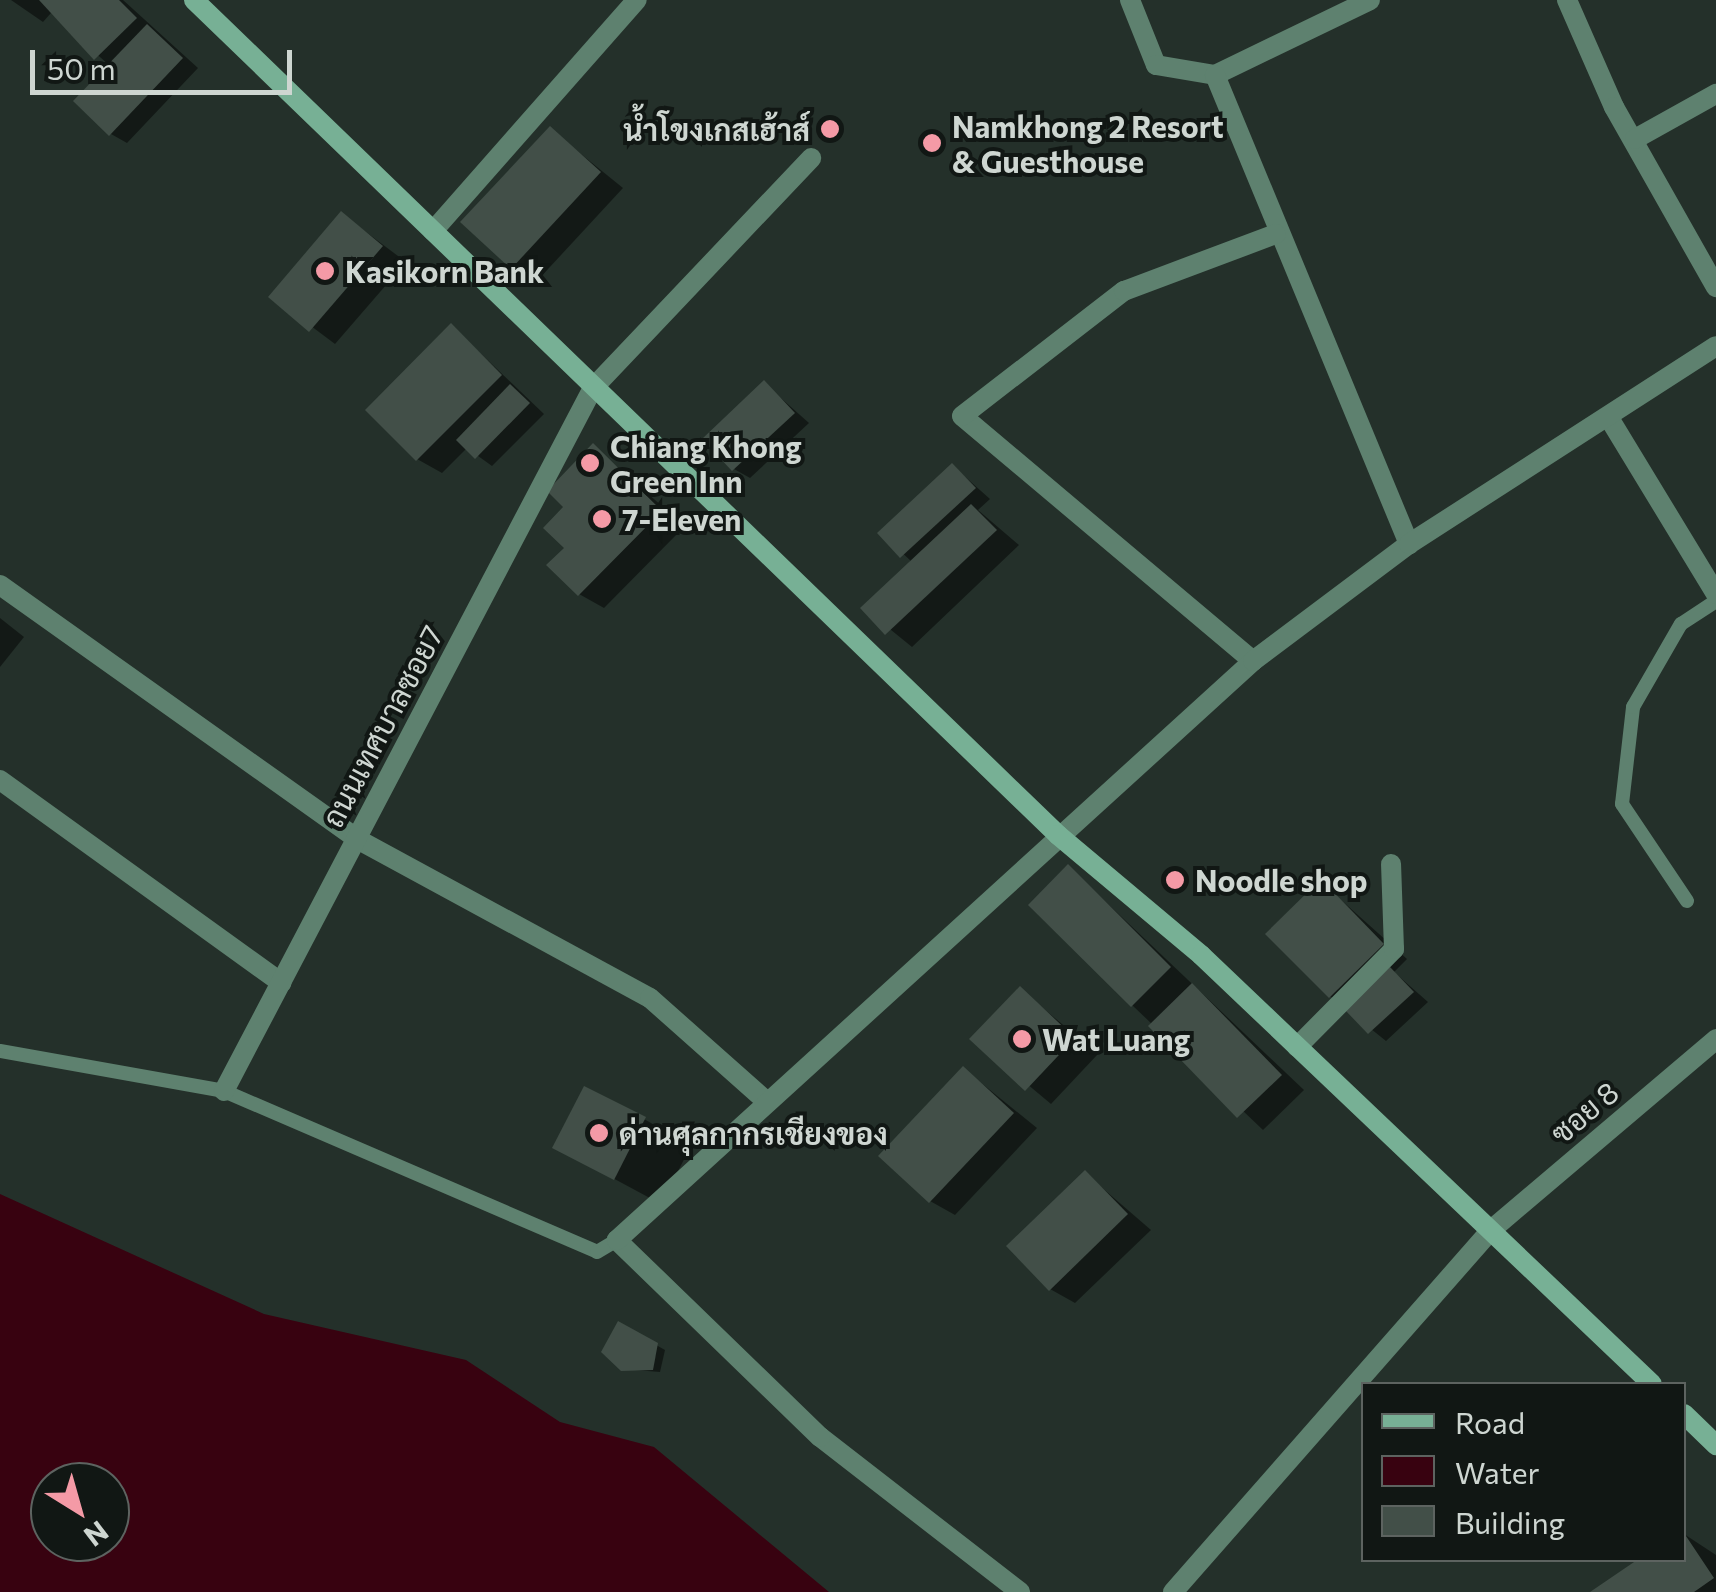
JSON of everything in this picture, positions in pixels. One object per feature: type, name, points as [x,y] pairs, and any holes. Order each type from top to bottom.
[{"type":"main road","points":[[194,0],[1058,835],[1297,1047],[1650,1382]]},
{"type":"main road","points":[[1686,1416],[1716,1445]]},
{"type":"street","points":[[434,231],[637,0]]},
{"type":"street","points":[[1130,0],[1156,65],[1214,75],[1370,0]]},
{"type":"street","points":[[1568,0],[1635,139],[1716,287]]},
{"type":"street","points":[[1214,75],[1276,234],[1409,544]]},
{"type":"street","points":[[1635,139],[1716,94]]},
{"type":"street","name":"ถนนเทศบาลซอย7","points":[[224,1090],[593,388],[811,158]]},
{"type":"street","points":[[1254,660],[962,416],[1124,290],[1276,234]]},
{"type":"street","points":[[1020,1592],[820,1437],[617,1240],[1254,660],[1409,544],[1716,346]]},
{"type":"street","points":[[1609,418],[1716,598]]},
{"type":"street","points":[[0,585],[357,839],[650,998],[767,1102]]},
{"type":"street","points":[[0,780],[281,983]]},
{"type":"street","points":[[1297,1047],[1394,949],[1391,864]]},
{"type":"street","name":"ซอย 8","points":[[1172,1592],[1490,1231],[1716,1039]]},
{"type":"lane","points":[[1687,901],[1622,804],[1633,707],[1681,624],[1716,598]]},
{"type":"lane","points":[[0,1050],[224,1090],[596,1252],[617,1240]]},
{"type":"water","points":[[0,1194],[264,1314],[466,1360],[560,1422],[654,1447],[829,1592],[0,1592]]},
{"type":"building","points":[[39,0],[119,0],[137,18],[94,60]]},
{"type":"building","points":[[147,24],[183,58],[109,136],[73,101]]},
{"type":"building","points":[[550,126],[601,172],[511,269],[460,222]]},
{"type":"building","name":"Kasikorn Bank","points":[[341,211],[383,246],[309,332],[268,297]]},
{"type":"building","points":[[451,323],[502,375],[416,461],[365,410]]},
{"type":"building","points":[[764,380],[795,413],[732,471],[702,439]]},
{"type":"building","points":[[510,384],[530,403],[475,459],[456,440]]},
{"type":"building","name":"7-Eleven","points":[[593,443],[662,511],[578,596],[546,565],[564,548],[543,528],[563,507],[547,491]]},
{"type":"building","points":[[952,463],[976,488],[900,558],[877,533]]},
{"type":"building","points":[[971,504],[997,530],[885,635],[860,608]]},
{"type":"building","points":[[1068,864],[1171,967],[1131,1007],[1028,905]]},
{"type":"building","points":[[1321,879],[1384,944],[1329,998],[1265,934]]},
{"type":"building","points":[[1390,967],[1414,992],[1368,1034],[1345,1010]]},
{"type":"building","points":[[1192,983],[1282,1075],[1237,1118],[1148,1026]]},
{"type":"building","name":"Wat Luang","points":[[1020,986],[1075,1038],[1025,1091],[969,1039]]},
{"type":"building","points":[[963,1066],[1014,1113],[929,1203],[878,1156]]},
{"type":"building","name":"ด่านศุลกากรเชียงของ","points":[[584,1086],[646,1117],[614,1180],[552,1148]]},
{"type":"building","points":[[1085,1170],[1128,1214],[1049,1291],[1006,1246]]},
{"type":"building","points":[[618,1321],[658,1343],[653,1370],[621,1371],[601,1352]]},
{"type":"building","points":[[1686,1536],[1714,1578],[1694,1592],[1590,1592],[1634,1562],[1686,1562]]},
{"type":"place","name":"น้ำโขงเกสเฮ้าส์","points":[[830,129]]},
{"type":"place","name":"Namkhong 2 Resort & Guesthouse","points":[[932,143]]},
{"type":"place","name":"Kasikorn Bank","points":[[325,271]]},
{"type":"place","name":"Chiang Khong Green Inn","points":[[590,463]]},
{"type":"place","name":"7-Eleven","points":[[602,519]]},
{"type":"place","name":"Noodle shop","points":[[1175,880]]},
{"type":"place","name":"Wat Luang","points":[[1022,1039]]},
{"type":"place","name":"ด่านศุลกากรเชียงของ","points":[[599,1133]]}]
